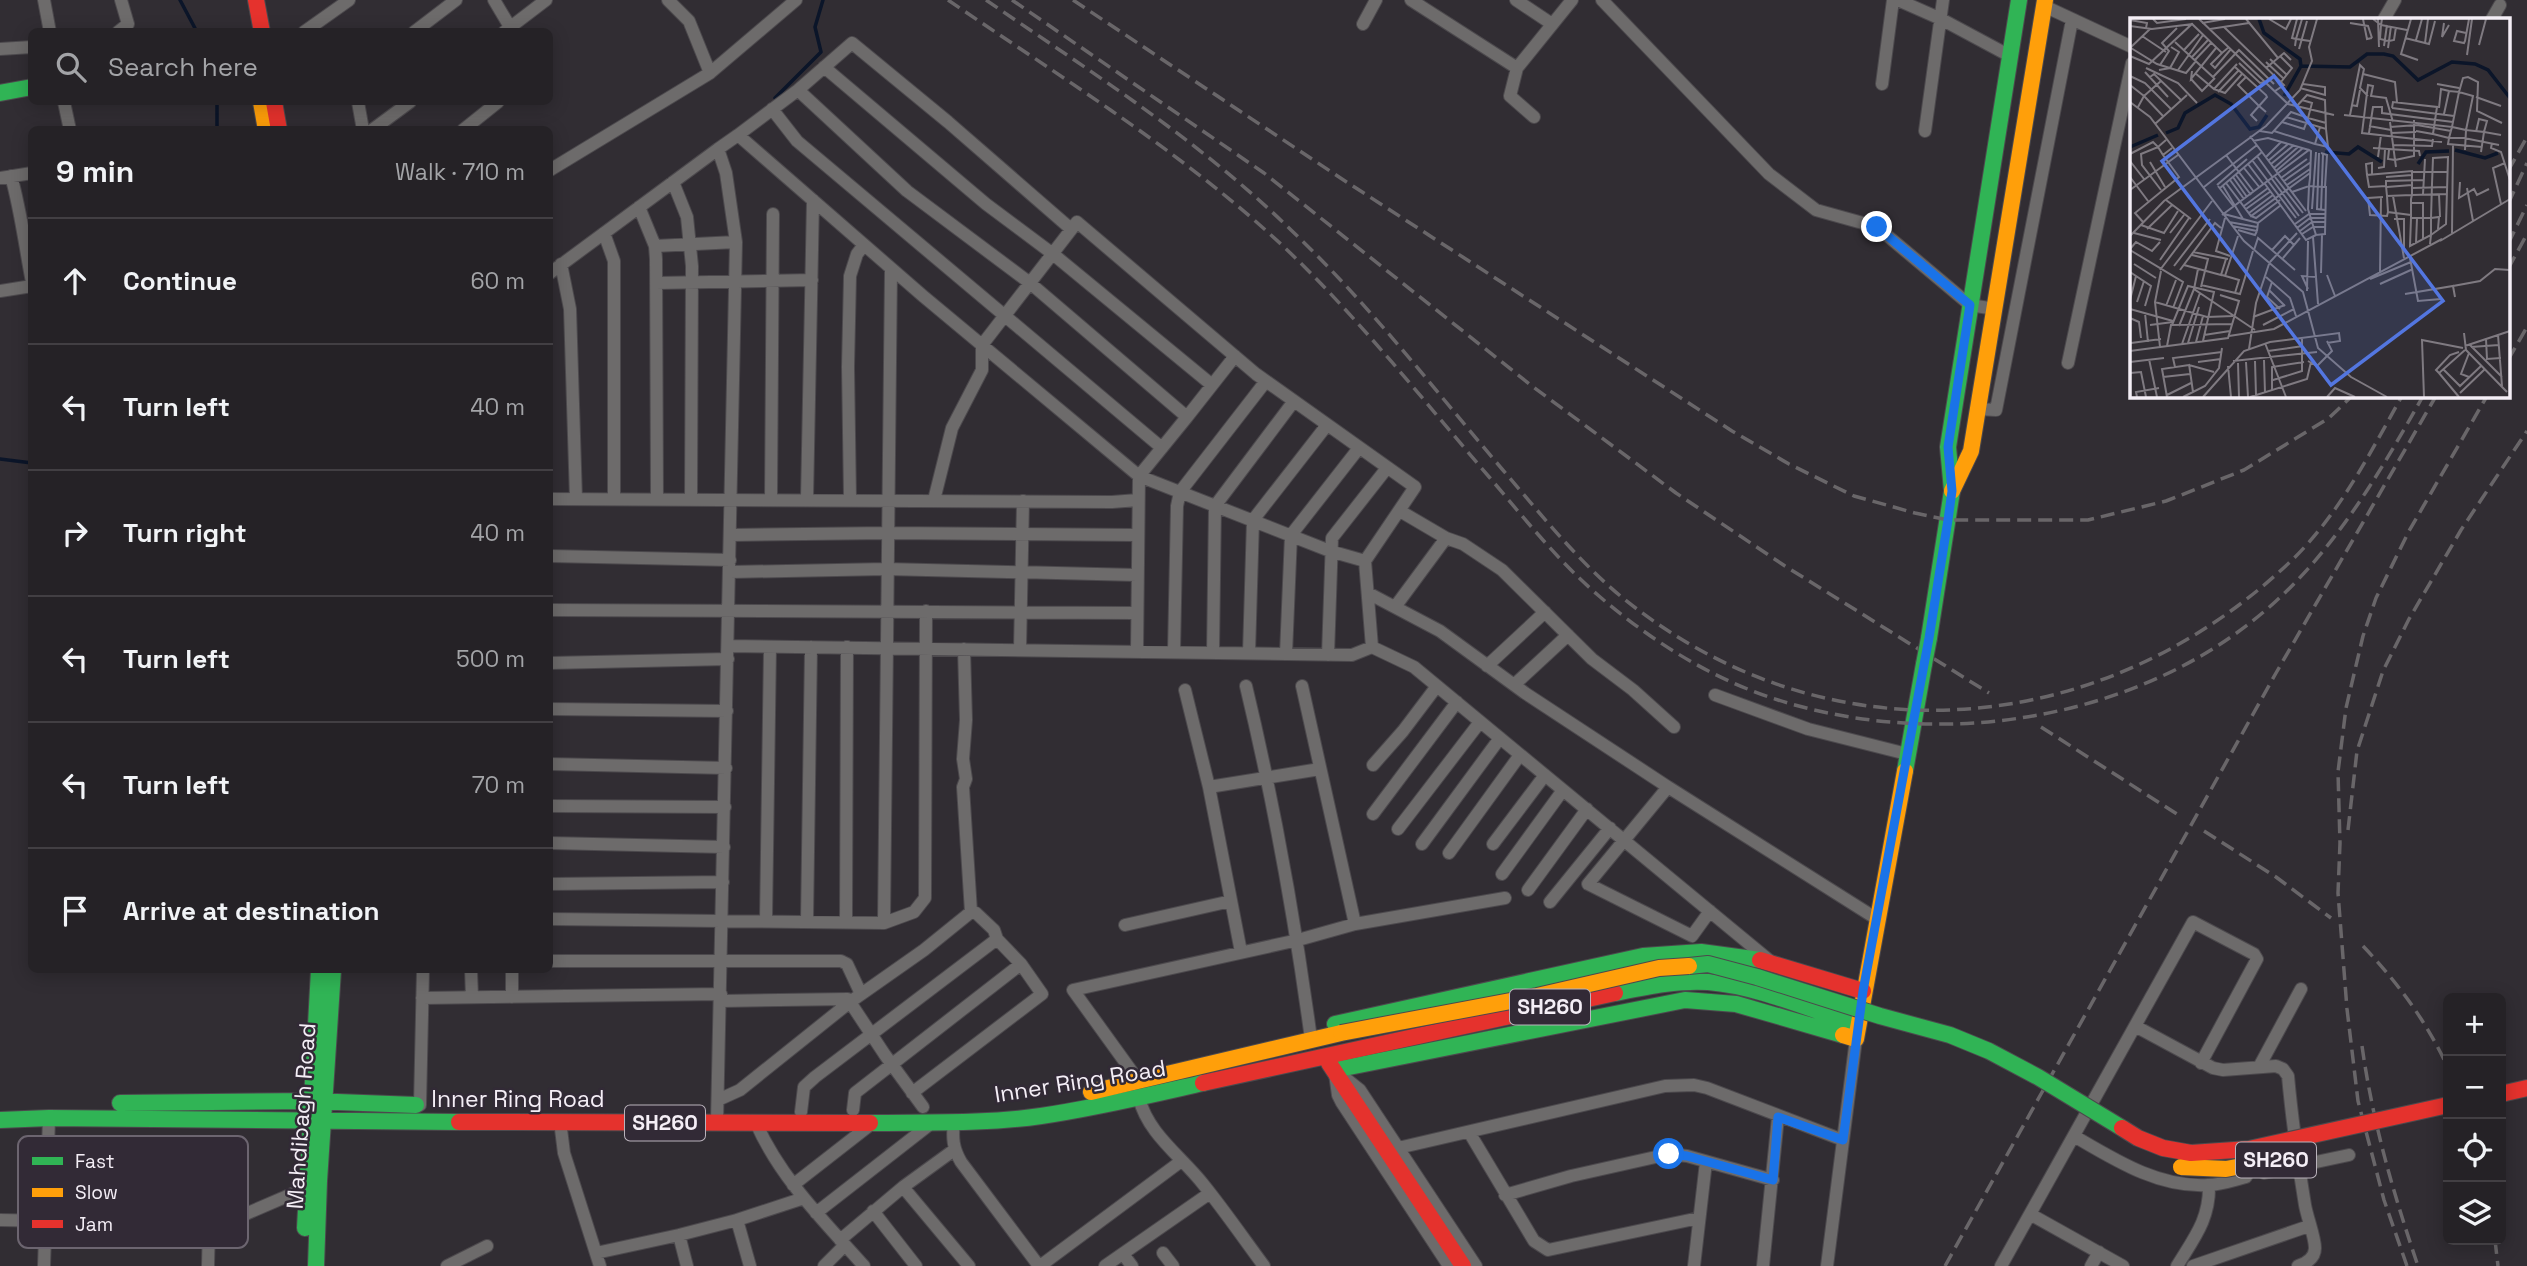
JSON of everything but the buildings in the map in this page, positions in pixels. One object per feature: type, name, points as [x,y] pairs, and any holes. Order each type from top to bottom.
[{"type":"main road","points":[[245,0],[249,28]]},
{"type":"main road","points":[[256,0],[261,28]]},
{"type":"main road","points":[[1334,1070],[1685,1000],[1736,1004],[1856,1039],[1929,638],[1952,491],[1948,447],[2019,0]]},
{"type":"main road","points":[[1952,491],[1971,450],[2044,3]]},
{"type":"main road","points":[[0,93],[28,89]]},
{"type":"main road","points":[[262,105],[265,126]]},
{"type":"main road","points":[[275,105],[278,126]]},
{"type":"main road","points":[[1311,1039],[1330,1026],[1348,1019],[1643,956],[1708,951],[1773,963],[1863,991]]},
{"type":"main road","points":[[1311,1039],[1537,996],[1659,968],[1708,964],[1951,1035],[1989,1051],[2138,1138],[2164,1148],[2191,1153],[2249,1149],[2443,1106]]},
{"type":"main road","name":"Mahdibagh Road","points":[[316,1266],[316,1046],[319,973]]},
{"type":"main road","name":"Mahdibagh Road","points":[[317,1101],[333,973]]},
{"type":"main road","name":"SH260","points":[[1324,1055],[1645,987],[1686,982],[1713,983],[1759,992],[1944,1050]]},
{"type":"main road","name":"Inner Ring Road","points":[[484,1106],[801,1112],[1023,1104],[1073,1096],[1311,1039]]},
{"type":"main road","points":[[1324,1055],[1463,1266]]},
{"type":"main road","name":"Inner Ring Road","points":[[0,1120],[560,1121],[718,1111],[756,1123],[954,1122],[1040,1116],[1139,1098],[1324,1055]]},
{"type":"main road","points":[[1978,1064],[2000,1073],[2024,1088]]},
{"type":"main road","points":[[2506,1093],[2527,1088]]},
{"type":"main road","name":"Inner Ring Road","points":[[0,1106],[110,1102],[317,1101],[427,1105]]},
{"type":"main road","points":[[2506,1109],[2527,1104]]},
{"type":"main road","name":"SH260","points":[[2071,1117],[2158,1164],[2180,1167],[2226,1169],[2351,1149]]},
{"type":"main road","name":"Mahdibagh Road","points":[[304,1266],[306,1188],[316,1122]]},
{"type":"main road","points":[[2380,1136],[2443,1122]]},
{"type":"street","points":[[44,0],[49,28]]},
{"type":"street","points":[[121,0],[128,24],[123,28]]},
{"type":"street","points":[[309,28],[336,4],[349,0]]},
{"type":"street","points":[[419,28],[456,0]]},
{"type":"street","points":[[494,0],[508,28]]},
{"type":"street","points":[[511,28],[546,0]]},
{"type":"street","points":[[668,0],[690,21],[710,72]]},
{"type":"street","points":[[553,168],[710,72],[796,0]]},
{"type":"street","points":[[1363,24],[1376,0]]},
{"type":"street","points":[[1411,0],[1517,68]]},
{"type":"street","points":[[1516,0],[1552,24]]},
{"type":"street","points":[[1534,117],[1510,96],[1517,68],[1572,0]]},
{"type":"street","points":[[1602,0],[1769,174],[1816,209],[1877,227],[1970,305],[1995,309]]},
{"type":"street","points":[[1882,84],[1895,0],[1941,19],[2010,56]]},
{"type":"street","points":[[1926,131],[1944,0]]},
{"type":"street","points":[[2385,18],[2395,0]]},
{"type":"street","points":[[2044,3],[2072,20],[2130,46]]},
{"type":"street","points":[[2493,18],[2500,5]]},
{"type":"street","points":[[1978,409],[1996,410],[2072,20]]},
{"type":"street","points":[[553,271],[738,135],[852,43],[948,121],[1071,229]]},
{"type":"street","points":[[0,49],[28,47]]},
{"type":"street","points":[[824,67],[986,204],[1053,254],[1212,385]]},
{"type":"street","points":[[2068,363],[2130,72]]},
{"type":"street","points":[[797,90],[907,191],[1030,284],[1188,417]]},
{"type":"street","points":[[65,105],[69,126]]},
{"type":"street","points":[[359,105],[362,126]]},
{"type":"street","points":[[377,126],[406,105]]},
{"type":"street","points":[[468,126],[494,105]]},
{"type":"street","points":[[772,109],[797,141],[1162,447]]},
{"type":"street","points":[[738,135],[891,268],[1139,476],[1330,551],[1365,561]]},
{"type":"street","points":[[718,149],[726,173],[736,242],[718,1111]]},
{"type":"street","points":[[28,174],[6,177],[20,209],[28,263]]},
{"type":"street","points":[[673,182],[687,217],[691,243],[691,500]]},
{"type":"street","points":[[807,499],[813,201]]},
{"type":"street","points":[[639,207],[655,246],[657,499]]},
{"type":"street","points":[[771,499],[774,214]]},
{"type":"street","points":[[934,499],[952,428],[982,370],[982,345],[1077,222],[1266,381],[1415,487],[1365,561],[1372,647]]},
{"type":"street","points":[[604,233],[614,261],[614,499]]},
{"type":"street","points":[[655,246],[736,242]]},
{"type":"street","points":[[850,499],[850,276],[857,254],[864,245]]},
{"type":"street","points":[[561,264],[570,309],[576,499]]},
{"type":"street","points":[[884,923],[891,268]]},
{"type":"street","points":[[656,283],[812,280]]},
{"type":"street","points":[[0,291],[28,285]]},
{"type":"street","points":[[1137,652],[1139,476],[1235,356]]},
{"type":"street","points":[[1174,652],[1177,506],[1180,492],[1266,381]]},
{"type":"street","points":[[1213,653],[1215,506],[1294,401]]},
{"type":"street","points":[[1249,653],[1252,520],[1327,425]]},
{"type":"street","points":[[1286,654],[1291,535],[1359,448]]},
{"type":"street","points":[[1328,655],[1330,551],[1335,533],[1387,468]]},
{"type":"street","points":[[553,499],[1138,500]]},
{"type":"street","points":[[1020,649],[1023,500]]},
{"type":"street","points":[[1399,511],[1446,538],[1463,544],[1502,570],[1592,659],[1633,690],[1674,727]]},
{"type":"street","points":[[731,535],[1137,535]]},
{"type":"street","points":[[1395,607],[1446,538]]},
{"type":"street","points":[[553,556],[730,566],[1137,575]]},
{"type":"street","points":[[1368,593],[1440,631],[1514,685],[1668,788],[1877,919]]},
{"type":"street","points":[[553,610],[1137,613]]},
{"type":"street","points":[[553,919],[884,923],[914,912],[925,898],[926,611]]},
{"type":"street","points":[[1487,666],[1545,612]]},
{"type":"street","points":[[1514,685],[1568,635]]},
{"type":"street","points":[[766,920],[770,647]]},
{"type":"street","points":[[553,663],[728,653],[770,647],[1328,655],[1352,655],[1372,647],[1414,667],[1773,963]]},
{"type":"street","points":[[807,921],[811,647]]},
{"type":"street","points":[[846,922],[848,648]]},
{"type":"street","points":[[964,649],[966,720],[963,759],[966,779],[963,787],[971,912]]},
{"type":"street","points":[[1246,685],[1268,777],[1298,940],[1311,1039]]},
{"type":"street","points":[[1302,686],[1355,924]]},
{"type":"street","points":[[1373,765],[1404,731],[1437,686]]},
{"type":"street","points":[[1185,690],[1209,787],[1241,952]]},
{"type":"street","points":[[1715,695],[1808,729],[1907,754]]},
{"type":"street","points":[[1373,814],[1457,702]]},
{"type":"street","points":[[553,709],[727,711]]},
{"type":"street","points":[[1398,829],[1480,722]]},
{"type":"street","points":[[1422,844],[1500,738]]},
{"type":"street","points":[[1450,853],[1520,755]]},
{"type":"street","points":[[553,764],[726,768]]},
{"type":"street","points":[[1209,787],[1320,769]]},
{"type":"street","points":[[1493,844],[1545,775]]},
{"type":"street","points":[[1668,788],[1588,884],[1692,936],[1710,911]]},
{"type":"street","points":[[1503,874],[1563,790]]},
{"type":"street","points":[[553,806],[725,807]]},
{"type":"street","points":[[1528,890],[1587,809]]},
{"type":"street","points":[[1550,902],[1610,828]]},
{"type":"street","points":[[553,843],[724,847]]},
{"type":"street","points":[[553,884],[723,882]]},
{"type":"street","points":[[1139,1080],[1073,990],[1298,940],[1355,924],[1504,898]]},
{"type":"street","points":[[1125,925],[1231,901]]},
{"type":"street","points":[[912,1093],[1042,994],[1021,964],[997,939],[994,930],[971,912]]},
{"type":"street","points":[[718,1111],[740,1090],[856,998],[971,912]]},
{"type":"street","points":[[2000,1266],[2193,922],[2254,954],[2257,959],[2201,1063]]},
{"type":"street","points":[[801,1112],[804,1087],[997,939]]},
{"type":"street","points":[[553,961],[841,961],[847,964],[856,998],[872,1035],[923,1107]]},
{"type":"street","points":[[853,1110],[855,1093],[1021,964]]},
{"type":"street","points":[[423,973],[427,1105]]},
{"type":"street","points":[[471,973],[472,997]]},
{"type":"street","points":[[512,973],[512,997]]},
{"type":"street","points":[[2259,1067],[2301,989]]},
{"type":"street","points":[[422,998],[856,998]]},
{"type":"street","points":[[2134,1026],[2201,1063],[2223,1070],[2276,1066],[2283,1069],[2288,1076],[2299,1166],[2315,1247],[2314,1256],[2298,1266]]},
{"type":"street","points":[[1827,1266],[1856,1039]]},
{"type":"street","points":[[1334,1070],[1360,1090],[1476,1266]]},
{"type":"street","points":[[1334,1070],[1342,1103],[1449,1266]]},
{"type":"street","points":[[1398,1148],[1681,1084],[1707,1088],[1843,1140]]},
{"type":"street","points":[[1139,1098],[1147,1119],[1180,1162],[1210,1193],[1264,1266]]},
{"type":"street","points":[[1763,1266],[1778,1117]]},
{"type":"street","points":[[48,1136],[49,1118]]},
{"type":"street","points":[[560,1121],[564,1153],[598,1260],[804,1199]]},
{"type":"street","points":[[816,1213],[934,1121]]},
{"type":"street","points":[[954,1122],[954,1150],[1040,1266],[1180,1162]]},
{"type":"street","points":[[756,1123],[766,1145],[793,1185],[864,1266]]},
{"type":"street","points":[[793,1185],[872,1123]]},
{"type":"street","points":[[1469,1132],[1534,1241],[1548,1250],[1699,1218]]},
{"type":"street","points":[[2074,1136],[2136,1170],[2160,1179],[2209,1185],[2299,1166],[2351,1149]]},
{"type":"street","points":[[824,1266],[873,1211],[954,1150]]},
{"type":"street","points":[[1505,1195],[1571,1176],[1678,1154],[1773,1180]]},
{"type":"street","points":[[1694,1266],[1706,1162]]},
{"type":"street","points":[[2177,1266],[2204,1220],[2209,1204],[2209,1185]]},
{"type":"street","points":[[903,1187],[969,1266]]},
{"type":"street","points":[[248,1213],[306,1188]]},
{"type":"street","points":[[1105,1266],[1210,1193]]},
{"type":"street","points":[[873,1211],[916,1266]]},
{"type":"street","points":[[2031,1213],[2123,1266]]},
{"type":"street","points":[[0,1220],[18,1220]]},
{"type":"street","points":[[737,1220],[750,1266]]},
{"type":"street","points":[[2193,1266],[2309,1226]]},
{"type":"street","points":[[679,1235],[687,1266]]},
{"type":"street","points":[[447,1266],[487,1246]]},
{"type":"street","points":[[44,1248],[44,1266]]},
{"type":"street","points":[[208,1248],[208,1266]]},
{"type":"street","points":[[2091,1266],[2099,1252]]},
{"type":"street","points":[[1163,1253],[1173,1266]]},
{"type":"street","points":[[1123,1254],[1132,1266]]},
{"type":"waterway","points":[[180,0],[195,28]]},
{"type":"waterway","points":[[775,98],[821,52],[815,27],[823,0]]},
{"type":"waterway","points":[[217,105],[217,126]]},
{"type":"waterway","points":[[0,459],[28,462]]},
{"type":"railway","points":[[948,0],[1162,147],[1204,178],[1283,246],[1364,330],[1542,539],[1570,569],[1619,613],[1706,670],[1778,700],[1841,716],[1907,723],[1973,723],[2040,715],[2104,699],[2166,674],[2223,642],[2275,602],[2298,580],[2357,505],[2422,397]]},
{"type":"railway","points":[[986,0],[1182,137],[1256,197],[1347,287],[1567,545],[1621,597],[1720,661],[1803,692],[1889,708],[1975,708],[2059,693],[2141,663],[2219,619],[2291,561],[2339,504],[2401,397]]},
{"type":"railway","points":[[1012,0],[1264,173],[1532,386],[1676,493],[1785,566],[1989,693]]},
{"type":"railway","points":[[1073,0],[1342,179],[1732,431],[1789,464],[1854,496],[1948,520],[2088,520],[2166,501],[2244,470],[2329,418],[2351,397]]},
{"type":"railway","points":[[2510,167],[2527,137]]},
{"type":"railway","points":[[2510,200],[2527,163]]},
{"type":"railway","points":[[2510,240],[2527,205]]},
{"type":"railway","points":[[2510,265],[2527,234]]},
{"type":"railway","points":[[2510,357],[2527,327]]},
{"type":"railway","points":[[1945,1266],[2276,673],[2435,397]]},
{"type":"railway","points":[[2407,1266],[2384,1200],[2358,1101],[2347,1009],[2338,893],[2338,772],[2346,708],[2363,636],[2376,598],[2409,531],[2486,397]]},
{"type":"railway","points":[[2348,830],[2357,751],[2383,671],[2409,619],[2461,530],[2527,431]]},
{"type":"railway","points":[[2041,727],[2180,816]]},
{"type":"railway","points":[[2204,831],[2276,877],[2331,918]]},
{"type":"railway","points":[[2363,946],[2411,1004],[2443,1058]]},
{"type":"railway","points":[[2362,1046],[2385,1158],[2418,1266]]},
{"type":"railway","points":[[2496,1245],[2498,1266]]},
{"type":"traffic: fast","points":[[1929,638],[1952,491],[1948,447],[2019,0]]},
{"type":"traffic: fast","points":[[0,93],[28,88]]},
{"type":"traffic: fast","points":[[1924,664],[1929,638]]},
{"type":"traffic: fast","points":[[1905,771],[1924,664]]},
{"type":"traffic: fast","points":[[1335,1024],[1643,956],[1701,952],[1760,960]]},
{"type":"traffic: fast","points":[[1689,966],[1708,964],[1950,1035],[1989,1051],[2038,1077],[2122,1128]]},
{"type":"traffic: fast","points":[[305,1228],[319,973]]},
{"type":"traffic: fast","points":[[316,1266],[333,973]]},
{"type":"traffic: fast","points":[[1615,993],[1673,983],[1726,984],[1762,992],[1850,1022]]},
{"type":"traffic: fast","points":[[1334,1070],[1685,1000],[1736,1004],[1843,1035]]},
{"type":"traffic: fast","points":[[870,1123],[1020,1119],[1062,1113],[1203,1083]]},
{"type":"traffic: fast","points":[[120,1103],[311,1101],[416,1105]]},
{"type":"traffic: fast","points":[[0,1120],[49,1118],[459,1122]]},
{"type":"traffic: slow","points":[[1952,491],[1971,451],[2045,0]]},
{"type":"traffic: slow","points":[[262,105],[265,126]]},
{"type":"traffic: slow","points":[[1843,1035],[1856,1039],[1905,771]]},
{"type":"traffic: slow","points":[[1341,1033],[1537,996],[1659,968],[1689,966]]},
{"type":"traffic: slow","points":[[1091,1092],[1341,1033]]},
{"type":"traffic: slow","points":[[2181,1167],[2226,1169],[2273,1160]]},
{"type":"traffic: jam","points":[[256,0],[261,28]]},
{"type":"traffic: jam","points":[[275,105],[278,126]]},
{"type":"traffic: jam","points":[[1760,960],[1863,991]]},
{"type":"traffic: jam","points":[[1203,1083],[1615,993]]},
{"type":"traffic: jam","points":[[1329,1063],[1463,1266]]},
{"type":"traffic: jam","points":[[2506,1093],[2527,1088]]},
{"type":"traffic: jam","points":[[2122,1128],[2163,1148],[2191,1153],[2249,1149],[2443,1106]]},
{"type":"traffic: jam","points":[[459,1122],[870,1123]]},
{"type":"route","points":[[1669,1154],[1687,1156],[1773,1180],[1778,1117],[1843,1140],[1863,991],[1929,638],[1948,520],[1952,491],[1948,447],[1970,305],[1877,227]]}]
